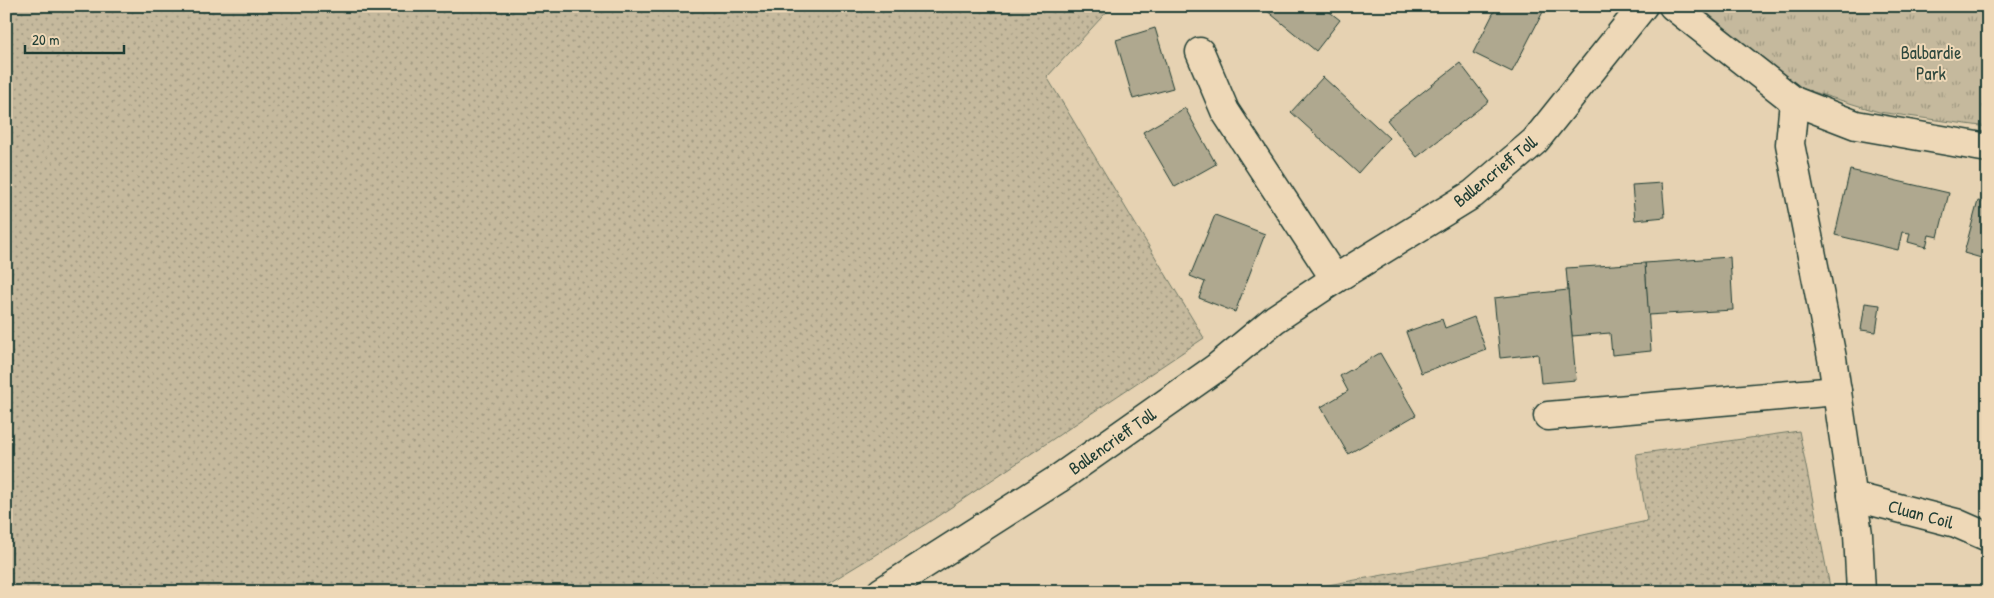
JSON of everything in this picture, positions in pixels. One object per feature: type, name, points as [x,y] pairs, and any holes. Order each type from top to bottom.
[{"type":"street","name":"Ballencrieff Toll","points":[[881,592],[1058,479],[1216,368],[1275,319],[1335,279],[1473,194],[1535,141],[1643,6]]},
{"type":"street","points":[[1673,6],[1794,101],[1856,125],[1988,148]]},
{"type":"street","points":[[1200,52],[1225,111],[1335,279]]},
{"type":"street","points":[[1794,101],[1790,144],[1832,358],[1858,534],[1861,592]]},
{"type":"street","points":[[1548,416],[1837,391]]},
{"type":"street","name":"Cluan Coil","points":[[1852,496],[1956,523],[1988,537]]},
{"type":"green space","points":[[6,6],[1112,6],[1047,77],[1204,338],[926,524],[814,592],[6,592]]},
{"type":"green space","name":"Balbardie Park","points":[[1699,6],[1988,6],[1988,127],[1879,112],[1797,87]]},
{"type":"green space","points":[[1799,431],[1831,592],[1289,592],[1483,557],[1647,521],[1636,454]]},
{"type":"building","points":[[1269,6],[1322,6],[1340,20],[1316,51],[1266,10]]},
{"type":"building","points":[[1497,6],[1546,6],[1512,72],[1473,53]]},
{"type":"building","points":[[1155,28],[1173,88],[1133,99],[1116,40]]},
{"type":"building","points":[[1460,63],[1489,101],[1417,157],[1387,120]]},
{"type":"building","points":[[1323,77],[1389,138],[1358,173],[1291,112]]},
{"type":"building","points":[[1185,108],[1216,164],[1175,187],[1143,132]]},
{"type":"building","points":[[1850,170],[1949,193],[1938,237],[1929,235],[1926,247],[1908,242],[1910,233],[1902,232],[1898,250],[1835,235]]},
{"type":"building","points":[[1662,183],[1665,217],[1635,220],[1632,185]]},
{"type":"building","points":[[1978,201],[1988,203],[1988,260],[1964,253]]},
{"type":"building","points":[[1215,215],[1265,234],[1235,312],[1199,298],[1205,282],[1190,276]]},
{"type":"building","points":[[1730,257],[1733,310],[1648,315],[1645,263]]},
{"type":"building","points":[[1645,263],[1651,351],[1612,355],[1610,333],[1572,336],[1566,268]]},
{"type":"building","points":[[1988,269],[1988,296],[1981,294]]},
{"type":"building","points":[[1568,290],[1576,380],[1541,383],[1538,354],[1500,358],[1494,298]]},
{"type":"building","points":[[1865,303],[1880,305],[1876,332],[1861,330]]},
{"type":"building","points":[[1474,317],[1486,350],[1421,373],[1406,332],[1442,319],[1445,328]]},
{"type":"building","points":[[1380,353],[1416,415],[1348,454],[1321,407],[1348,391],[1340,376]]}]
